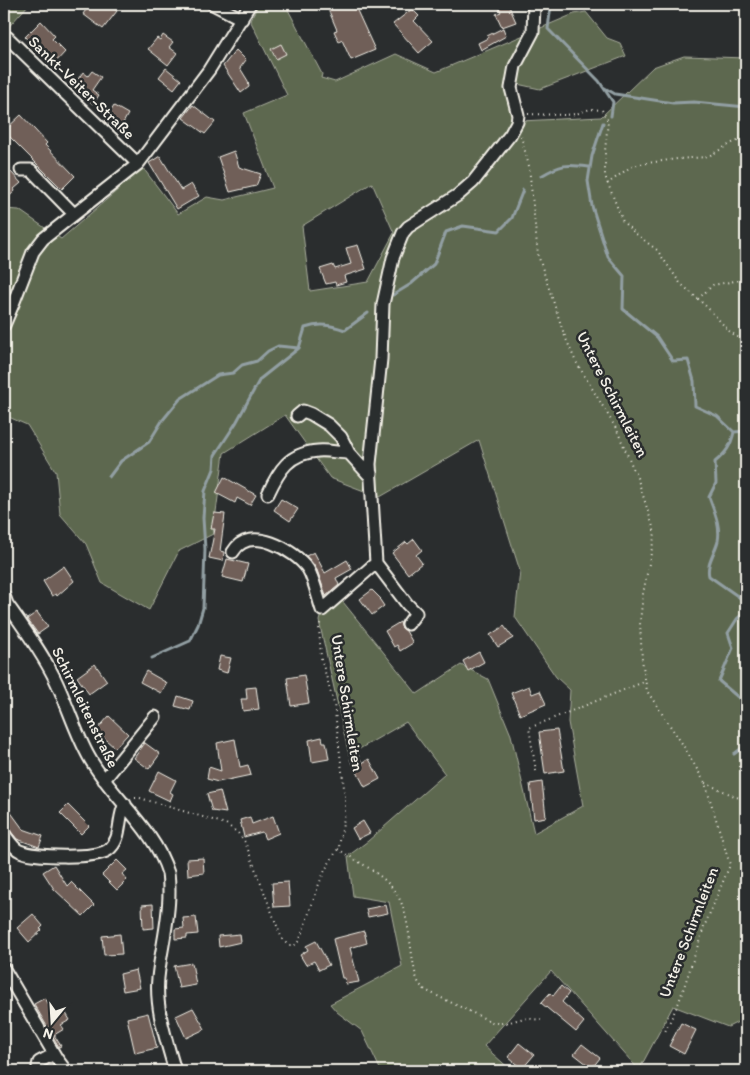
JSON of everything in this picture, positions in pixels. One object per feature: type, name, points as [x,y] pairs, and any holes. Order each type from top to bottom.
[{"type":"street","points":[[213,4],[242,19]]},
{"type":"street","name":"Sankt-Veiter-Straße","points":[[4,325],[33,252],[43,239],[138,164],[209,70],[250,4]]},
{"type":"street","points":[[408,624],[416,613],[376,563],[370,464],[382,359],[383,304],[393,258],[403,233],[408,227],[458,195],[473,182],[510,135],[517,118],[511,88],[515,66],[532,32],[534,4]]},
{"type":"street","name":"Sankt-Veiter-Straße","points":[[4,41],[7,37],[138,164]]},
{"type":"street","points":[[22,170],[31,170],[74,214]]},
{"type":"street","points":[[297,416],[303,411],[330,425],[341,437],[350,453],[368,474],[371,473]]},
{"type":"street","points":[[268,494],[276,477],[286,464],[300,454],[319,450],[350,453]]},
{"type":"street","points":[[233,552],[236,546],[248,539],[257,538],[292,554],[308,570],[322,610],[376,563]]},
{"type":"street","name":"Schirmleitenstraße","points":[[4,596],[7,604],[41,651],[89,757],[104,780],[125,804],[158,851],[168,874],[169,914],[158,980],[159,1004],[175,1071]]},
{"type":"street","points":[[104,780],[155,717]]},
{"type":"street","points":[[4,834],[18,851],[37,855],[94,854],[107,850],[115,840],[119,829],[121,811],[125,804]]},
{"type":"street","points":[[4,969],[66,1071]]},
{"type":"street","points":[[39,1071],[39,1062],[54,1054]]},
{"type":"path","points":[[496,6],[500,4]]},
{"type":"path","points":[[517,118],[576,114],[590,109],[602,110],[608,121],[604,165],[607,184],[623,222],[657,250],[680,284],[698,299],[729,331],[746,343]]},
{"type":"path","name":"Untere Schirmleiten","points":[[517,118],[529,166],[538,255],[564,334],[575,360],[617,430],[638,480],[655,533],[643,594],[640,622],[647,691],[705,783],[730,865],[704,927],[679,1002],[664,1034]]},
{"type":"path","points":[[607,184],[629,168],[640,164],[677,158],[707,157],[734,142],[746,139]]},
{"type":"path","points":[[698,299],[713,285],[743,278],[746,279]]},
{"type":"path","name":"Untere Schirmleiten","points":[[125,804],[130,798],[140,798],[226,824],[238,833],[244,842],[276,925],[286,944],[296,945],[300,939],[319,884],[338,849],[342,831],[345,796],[334,704],[321,658],[320,628],[322,610]]},
{"type":"path","points":[[536,771],[529,728],[646,681]]},
{"type":"path","points":[[705,783],[746,801]]},
{"type":"path","points":[[338,849],[385,881],[400,900],[416,976],[419,984],[425,990],[494,1023],[500,1024],[524,1018],[541,1020]]},
{"type":"green space","points":[[4,4],[29,4],[4,32]]},
{"type":"green space","points":[[259,4],[285,4],[322,74],[321,78],[335,82],[396,54],[436,72],[574,14],[586,12],[607,38],[620,43],[626,56],[540,89],[508,82],[521,121],[601,117],[653,67],[684,56],[746,58],[746,1018],[728,1027],[673,1006],[639,1070],[551,971],[484,1046],[512,1071],[381,1071],[362,1031],[337,1012],[330,1004],[402,966],[389,902],[353,896],[348,856],[445,774],[406,722],[349,755],[319,621],[322,610],[339,597],[417,694],[461,665],[488,679],[511,735],[534,833],[583,806],[568,722],[570,690],[556,677],[515,617],[520,571],[479,440],[380,497],[330,478],[285,415],[224,453],[213,534],[179,551],[149,610],[102,583],[86,544],[60,514],[56,472],[27,425],[4,415],[4,209],[19,210],[61,239],[143,168],[178,214],[207,197],[224,200],[273,188],[244,113],[287,95],[250,20]],"holes":[[[372,183],[394,233],[368,282],[310,291],[302,226]]]},
{"type":"building","points":[[90,4],[107,4],[117,11],[103,29],[83,14]]},
{"type":"building","points":[[326,4],[354,4],[375,50],[351,60],[342,40],[339,42],[334,31],[337,30]]},
{"type":"building","points":[[508,4],[516,22],[502,27],[496,14],[501,12],[499,8]]},
{"type":"building","points":[[412,9],[419,16],[414,21],[433,41],[419,53],[393,24]]},
{"type":"building","points":[[41,21],[55,36],[52,39],[65,52],[54,64],[25,37]]},
{"type":"building","points":[[503,28],[506,36],[481,50],[478,43]]},
{"type":"building","points":[[163,35],[173,42],[169,47],[177,53],[168,65],[148,49],[157,38],[160,40]]},
{"type":"building","points":[[281,44],[286,54],[276,59],[271,49]]},
{"type":"building","points":[[236,50],[246,60],[240,68],[248,81],[249,87],[241,93],[223,66]]},
{"type":"building","points":[[166,68],[181,80],[174,89],[159,77]]},
{"type":"building","points":[[92,71],[101,77],[92,90],[99,95],[93,104],[73,86],[83,72],[88,76]]},
{"type":"building","points":[[193,105],[215,122],[205,134],[183,118]]},
{"type":"building","points":[[114,106],[128,114],[120,129],[105,121]]},
{"type":"building","points":[[21,115],[47,143],[45,145],[75,176],[62,189],[4,131]]},
{"type":"building","points":[[234,151],[239,167],[261,174],[256,186],[230,192],[218,157]]},
{"type":"building","points":[[160,156],[181,190],[191,184],[199,196],[177,209],[149,163]]},
{"type":"building","points":[[11,172],[21,183],[4,201],[4,179]]},
{"type":"building","points":[[358,245],[366,269],[344,276],[346,282],[336,285],[335,282],[326,284],[320,269],[333,265],[335,269],[351,264],[346,248]]},
{"type":"building","points":[[224,477],[256,495],[250,505],[237,498],[235,503],[216,493]]},
{"type":"building","points":[[281,499],[298,509],[290,521],[274,510]]},
{"type":"building","points":[[214,513],[225,514],[220,551],[224,552],[223,561],[209,558],[215,529],[211,529]]},
{"type":"building","points":[[414,539],[422,550],[416,555],[422,563],[408,574],[392,553],[406,542],[408,544]]},
{"type":"building","points":[[314,552],[325,573],[347,560],[352,569],[336,578],[339,585],[326,596],[317,570],[306,556]]},
{"type":"building","points":[[227,559],[248,564],[243,582],[222,577]]},
{"type":"building","points":[[64,566],[74,581],[57,596],[56,594],[52,596],[43,581]]},
{"type":"building","points":[[372,590],[381,599],[384,606],[372,615],[360,599]]},
{"type":"building","points":[[37,612],[48,627],[38,634],[27,619]]},
{"type":"building","points":[[400,622],[401,627],[406,631],[413,643],[400,651],[397,645],[394,647],[385,631]]},
{"type":"building","points":[[504,626],[513,638],[498,647],[490,635]]},
{"type":"building","points":[[479,652],[484,662],[468,671],[463,661]]},
{"type":"building","points":[[220,656],[231,658],[227,673],[217,670]]},
{"type":"building","points":[[95,664],[107,681],[89,694],[77,677]]},
{"type":"building","points":[[146,671],[167,683],[161,693],[140,682]]},
{"type":"building","points":[[304,675],[309,703],[291,706],[287,678]]},
{"type":"building","points":[[529,686],[532,694],[540,691],[546,704],[520,715],[511,693]]},
{"type":"building","points":[[256,687],[259,709],[243,711],[241,699],[247,699],[246,688]]},
{"type":"building","points":[[178,696],[193,701],[190,710],[175,706]]},
{"type":"building","points":[[109,716],[128,734],[115,748],[96,731]]},
{"type":"building","points":[[557,730],[564,771],[545,774],[539,732]]},
{"type":"building","points":[[322,737],[323,742],[326,742],[329,759],[312,762],[309,740]]},
{"type":"building","points":[[235,739],[240,767],[248,765],[251,775],[218,782],[207,779],[209,767],[221,771],[217,743]]},
{"type":"building","points":[[145,743],[160,754],[149,769],[134,758]]},
{"type":"building","points":[[358,755],[362,763],[369,759],[380,779],[365,787],[350,759]]},
{"type":"building","points":[[159,771],[176,780],[170,792],[173,794],[170,801],[149,791]]},
{"type":"building","points":[[542,782],[546,817],[534,819],[530,784]]},
{"type":"building","points":[[220,791],[226,813],[212,811],[207,794]]},
{"type":"building","points":[[4,803],[23,829],[43,836],[39,847],[17,839],[4,823]]},
{"type":"building","points":[[68,805],[89,826],[81,834],[60,813]]},
{"type":"building","points":[[273,816],[279,833],[265,839],[262,832],[244,837],[240,820],[250,817],[252,824]]},
{"type":"building","points":[[363,821],[370,833],[358,839],[352,828]]},
{"type":"building","points":[[203,858],[204,873],[188,875],[187,859]]},
{"type":"building","points":[[117,860],[127,870],[122,874],[127,880],[117,890],[102,875]]},
{"type":"building","points":[[54,865],[67,886],[71,882],[94,905],[83,916],[54,889],[43,872]]},
{"type":"building","points":[[288,882],[290,906],[274,907],[272,883]]},
{"type":"building","points":[[153,904],[154,928],[143,929],[142,905]]},
{"type":"building","points":[[386,905],[388,913],[368,917],[366,909]]},
{"type":"building","points":[[33,914],[43,926],[40,929],[42,930],[29,942],[17,928]]},
{"type":"building","points":[[196,917],[198,934],[187,935],[187,938],[175,939],[175,929],[184,928],[183,918]]},
{"type":"building","points":[[364,931],[367,943],[350,948],[359,982],[346,984],[345,978],[342,978],[333,939]]},
{"type":"building","points":[[120,934],[122,954],[104,955],[102,936]]},
{"type":"building","points":[[240,934],[241,942],[219,947],[218,936]]},
{"type":"building","points":[[316,941],[329,965],[319,970],[314,961],[306,965],[300,955],[308,950],[306,946]]},
{"type":"building","points":[[192,963],[196,985],[179,988],[174,966]]},
{"type":"building","points":[[136,970],[140,988],[123,991],[120,974]]},
{"type":"building","points":[[561,986],[569,993],[562,1002],[584,1022],[576,1032],[541,1003],[550,993],[553,996]]},
{"type":"building","points":[[45,998],[55,1015],[64,1010],[70,1020],[61,1025],[64,1029],[54,1035],[61,1046],[59,1047],[34,1004]]},
{"type":"building","points":[[193,1008],[205,1029],[186,1038],[176,1016]]},
{"type":"building","points":[[148,1013],[157,1048],[135,1053],[127,1018]]},
{"type":"building","points":[[681,1023],[696,1030],[684,1054],[669,1046]]},
{"type":"building","points":[[519,1043],[534,1055],[522,1069],[508,1057]]},
{"type":"building","points":[[582,1044],[600,1058],[592,1068],[574,1054]]},
{"type":"waterway","points":[[551,4],[548,29],[599,81],[613,102],[611,116]]},
{"type":"waterway","points":[[603,87],[615,94],[673,103],[694,102],[746,107]]},
{"type":"waterway","points":[[603,123],[592,156],[588,181],[592,206],[608,257],[624,276],[623,309],[657,337],[673,361],[688,360],[694,381],[695,406],[717,416],[734,432],[728,449],[715,462],[716,483],[709,497],[719,535],[708,572],[709,576],[746,602]]},
{"type":"waterway","points":[[541,176],[564,166],[589,167]]},
{"type":"waterway","points":[[393,295],[411,284],[434,264],[446,232],[463,226],[499,231],[512,218],[523,190]]},
{"type":"waterway","points":[[152,658],[190,641],[198,625],[203,608],[205,549],[203,518],[205,491],[214,469],[215,455],[236,423],[260,379],[299,348],[305,328],[325,325],[345,330],[368,313]]},
{"type":"waterway","points":[[109,477],[121,461],[149,442],[162,421],[180,399],[218,375],[233,373],[242,365],[257,361],[268,351],[278,346],[299,348]]},
{"type":"waterway","points":[[734,432],[746,431]]},
{"type":"waterway","points":[[746,604],[745,612],[737,619],[728,633],[733,648],[719,681],[746,704]]},
{"type":"waterway","points":[[734,754],[746,745]]}]
